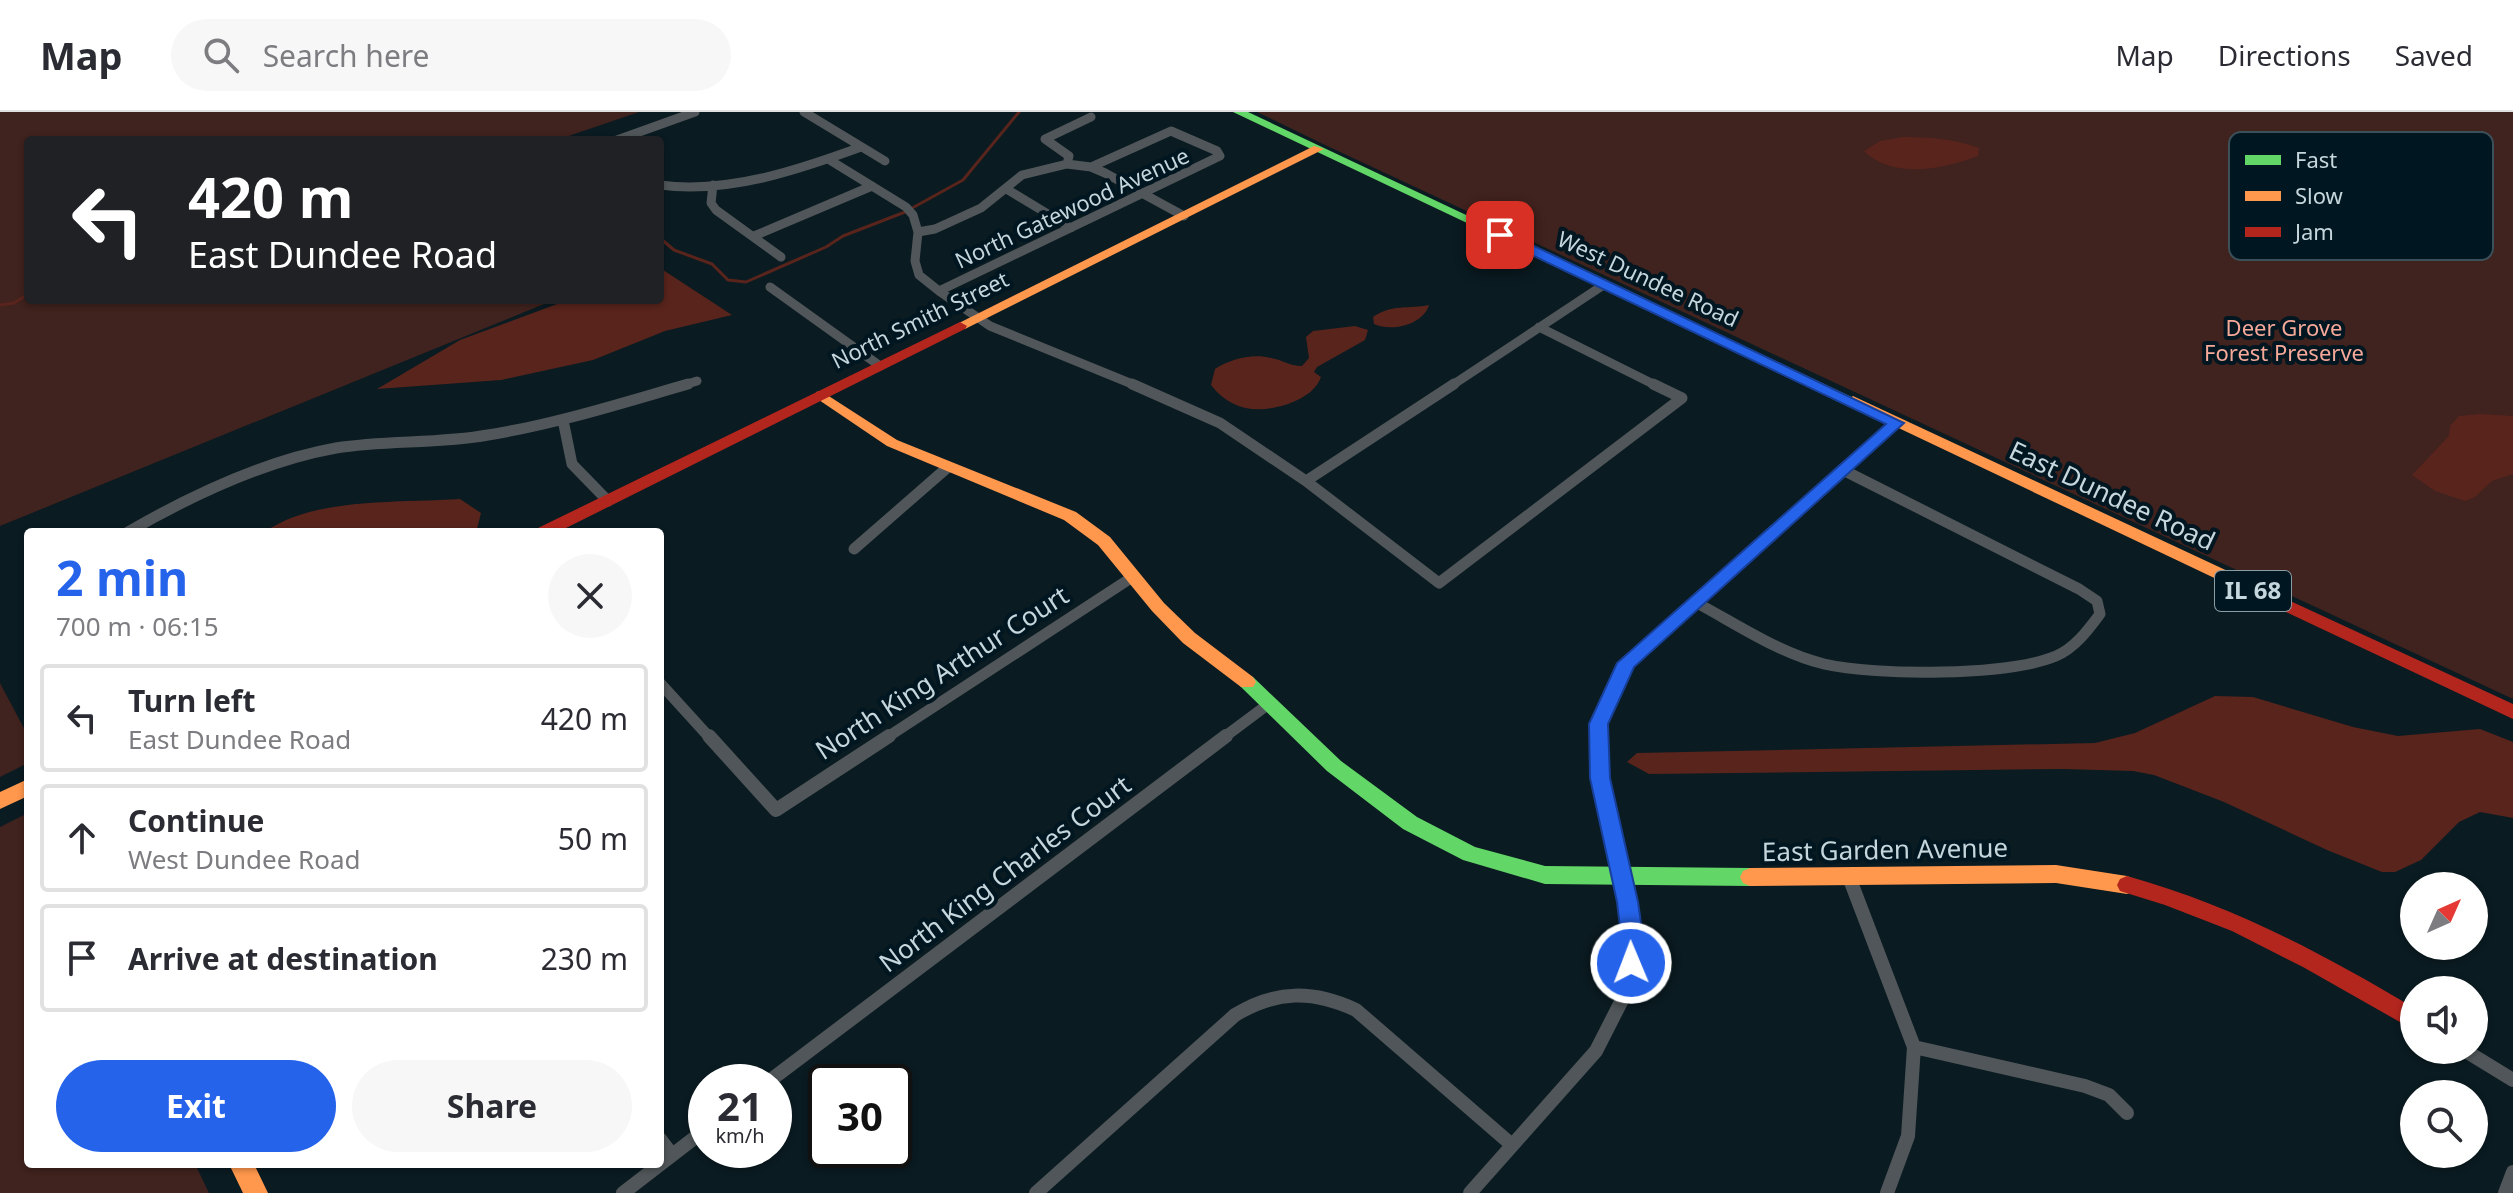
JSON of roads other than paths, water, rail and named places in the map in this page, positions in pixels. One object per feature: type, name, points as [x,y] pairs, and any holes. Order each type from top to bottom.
[{"type":"street","points":[[628,136],[695,112]]},
{"type":"street","points":[[804,112],[885,161]]},
{"type":"street","name":"West Dundee Road","points":[[1239,112],[1820,387]]},
{"type":"street","points":[[1067,164],[1069,156],[1045,139],[1091,117]]},
{"type":"street","name":"North Gatewood Avenue","points":[[939,291],[1220,156],[1217,151],[1171,131],[1091,167]]},
{"type":"street","points":[[664,186],[713,185],[790,174],[861,147]]},
{"type":"street","name":"North Smith Street","points":[[552,528],[1318,149]]},
{"type":"street","points":[[828,159],[906,207],[913,215],[918,232],[915,261],[919,275],[939,291],[990,326],[1206,416],[1236,433],[1306,481],[1439,583],[1682,398],[1539,327]]},
{"type":"street","points":[[918,232],[956,221],[1008,190],[1022,175],[1067,164],[1091,167],[1184,216]]},
{"type":"street","points":[[713,185],[711,203],[716,210],[781,257]]},
{"type":"street","points":[[754,236],[872,186]]},
{"type":"street","points":[[1008,190],[1071,228]]},
{"type":"street","points":[[1306,481],[1605,284]]},
{"type":"street","points":[[770,287],[880,366]]},
{"type":"street","points":[[136,528],[181,504],[305,455],[346,447],[486,435],[563,420],[697,381]]},
{"type":"street","name":"East Dundee Road","points":[[1820,387],[2513,712]]},
{"type":"street","name":"East Garden Avenue","points":[[821,395],[892,443],[1070,516],[1104,541],[1158,607],[1189,638],[1270,703],[1350,778],[1410,823],[1470,854],[1545,875],[1622,878],[2056,874],[2114,881],[2209,909],[2264,933],[2400,1012]]},
{"type":"street","points":[[563,420],[572,464],[608,501]]},
{"type":"street","points":[[1470,1193],[1589,1060],[1616,1017],[1631,963],[1632,936],[1600,778],[1599,724],[1627,663],[1896,423]]},
{"type":"street","points":[[854,549],[948,467]]},
{"type":"street","points":[[1697,603],[1784,650],[1848,668],[2028,665],[2069,649],[2100,614],[2097,601],[2079,589],[1843,470]]},
{"type":"street","name":"North King Arthur Court","points":[[664,687],[776,810],[1134,576]]},
{"type":"street","name":"North King Charles Court","points":[[792,1064],[1270,703]]},
{"type":"street","points":[[0,801],[24,789]]},
{"type":"street","points":[[1849,877],[1914,1047],[1908,1136],[1887,1193]]},
{"type":"street","points":[[1036,1193],[1235,1015],[1263,999],[1293,993],[1325,995],[1356,1010],[1512,1145]]},
{"type":"street","points":[[1914,1047],[2085,1086],[2109,1095],[2127,1113]]},
{"type":"street","points":[[2487,1064],[2513,1080]]},
{"type":"street","points":[[664,1161],[688,1143]]},
{"type":"street","points":[[664,1144],[672,1155]]},
{"type":"street","points":[[243,1168],[256,1193]]},
{"type":"street","points":[[623,1193],[655,1168]]},
{"type":"street","points":[[2505,1193],[2513,1172]]},
{"type":"waterway","points":[[664,241],[674,250],[712,264],[728,280],[746,282],[826,247],[843,236],[905,212],[963,180],[1019,112]]},
{"type":"waterway","points":[[0,305],[14,303],[24,297]]},
{"type":"park label","name":"Deer Grove Forest Preserve","points":[[2284,340]]}]
